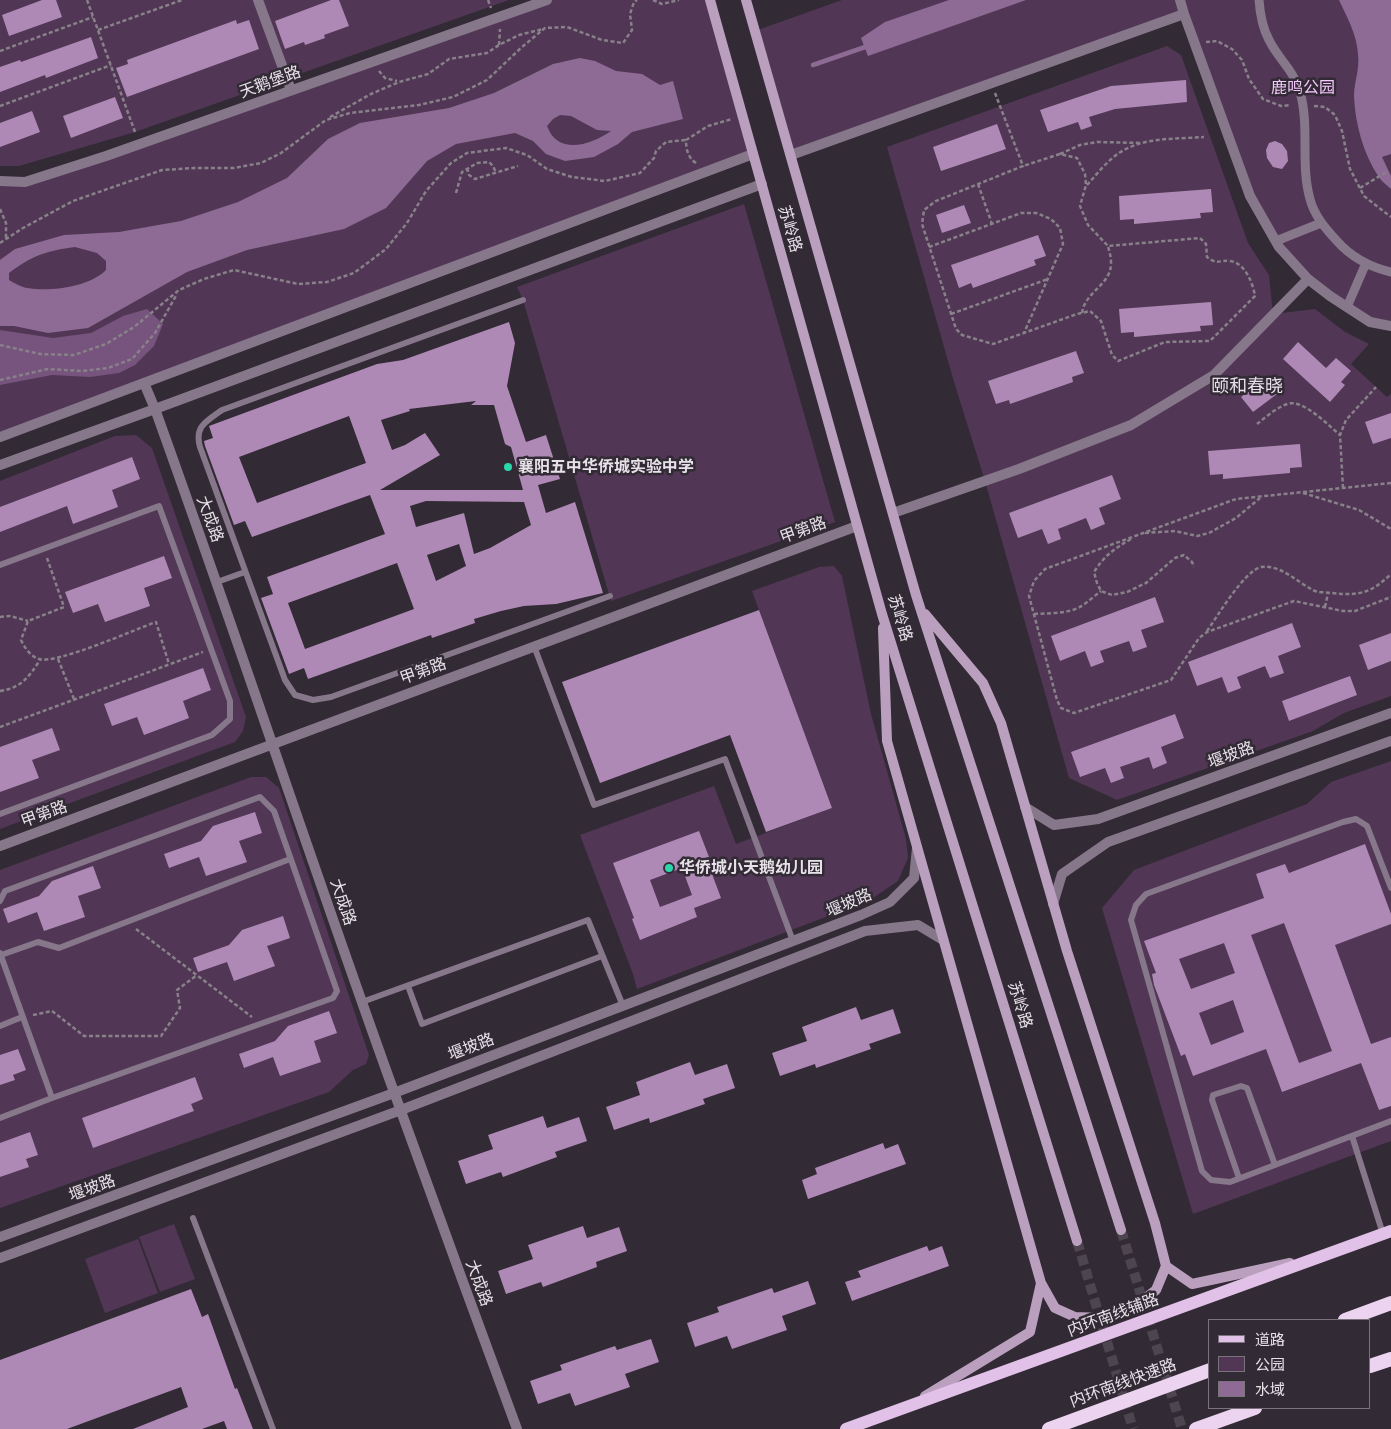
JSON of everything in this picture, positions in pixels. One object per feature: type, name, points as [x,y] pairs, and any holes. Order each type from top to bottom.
[{"type":"highway","points":[[1348,1319],[1391,1303]]},
{"type":"highway","points":[[1371,1366],[1391,1359]]},
{"type":"highway","name":"内环南线快速路","points":[[1049,1429],[1208,1371]]},
{"type":"highway","points":[[1196,1429],[1252,1409]]},
{"type":"main road","name":"苏岭路","points":[[710,0],[882,614],[1078,1240]]},
{"type":"main road","name":"苏岭路","points":[[746,0],[916,595],[1121,1230]]},
{"type":"main road","points":[[882,614],[887,741],[1041,1283],[1055,1308],[1075,1317],[1105,1318],[1134,1307],[1156,1290],[1166,1266],[1155,1223],[1053,904],[1001,723],[982,683],[925,615],[916,595]]},
{"type":"main road","name":"内环南线辅路","points":[[846,1429],[1387,1232]]},
{"type":"main road","points":[[1166,1266],[1192,1284],[1320,1257]]},
{"type":"main road","points":[[908,1406],[1030,1332],[1041,1283]]},
{"type":"street","points":[[258,0],[291,90]]},
{"type":"street","name":"天鹅堡路","points":[[0,182],[25,182],[140,144],[547,0]]},
{"type":"street","points":[[1180,0],[1250,196],[1279,247],[1308,278],[1330,296],[1370,322],[1391,326]]},
{"type":"street","points":[[1259,0],[1261,20],[1269,41],[1294,74],[1300,92],[1306,125],[1306,176],[1310,200],[1321,223],[1343,248],[1366,263],[1378,269],[1391,272]]},
{"type":"street","points":[[790,155],[1184,14]]},
{"type":"street","points":[[0,437],[753,154]]},
{"type":"street","points":[[0,465],[762,184]]},
{"type":"street","points":[[1276,241],[1321,223]]},
{"type":"street","points":[[1347,307],[1366,263]]},
{"type":"street","points":[[893,513],[1019,469],[1131,425],[1214,375],[1308,278]]},
{"type":"street","name":"大成路","points":[[144,383],[217,582],[394,1093],[516,1429]]},
{"type":"street","name":"甲第路","points":[[0,846],[858,526]]},
{"type":"street","name":"堰坡路","points":[[1025,808],[1054,825],[1098,819],[1391,713]]},
{"type":"street","points":[[1053,904],[1062,874],[1108,842],[1391,741]]},
{"type":"street","name":"堰坡路","points":[[0,1237],[394,1093],[861,916],[890,902],[914,878],[918,847]]},
{"type":"street","name":"堰坡路","points":[[0,1258],[401,1110],[865,931],[918,925],[942,940]]},
{"type":"lane","points":[[523,300],[222,410],[202,425],[198,438],[200,447],[285,680],[295,695],[312,700],[330,697],[610,596]]},
{"type":"lane","points":[[0,566],[159,506],[230,700],[230,718],[212,735],[0,814]]},
{"type":"lane","points":[[217,582],[245,572]]},
{"type":"lane","points":[[534,646],[594,805],[725,759],[793,942]]},
{"type":"lane","points":[[0,901],[5,890],[260,797],[274,811],[337,991],[333,998],[0,1118]]},
{"type":"lane","points":[[1391,888],[1367,826],[1356,819],[1343,822],[1146,894],[1136,904],[1131,920],[1202,1171],[1211,1180],[1230,1182],[1391,1121]]},
{"type":"lane","points":[[52,1098],[0,954],[38,942],[58,948],[290,859]]},
{"type":"lane","points":[[362,1002],[588,920],[622,1006]]},
{"type":"lane","points":[[408,986],[422,1024],[602,956]]},
{"type":"lane","points":[[0,1026],[22,1017]]},
{"type":"lane","points":[[1239,1178],[1212,1100],[1214,1095],[1241,1086],[1246,1088],[1275,1164]]},
{"type":"lane","points":[[1352,1136],[1387,1232]]},
{"type":"lane","points":[[193,1218],[273,1429]]},
{"type":"path","points":[[87,0],[140,144]]},
{"type":"path","points":[[98,30],[182,0]]},
{"type":"path","points":[[0,243],[73,201],[162,170],[234,168],[261,163],[281,153],[326,120],[370,94],[399,82],[428,74],[449,59],[487,53],[499,44],[519,35],[545,28],[567,27],[602,40],[622,43],[632,30],[630,14],[636,0]]},
{"type":"path","points":[[653,0],[662,4],[679,0]]},
{"type":"path","points":[[0,50],[93,17]]},
{"type":"path","points":[[326,120],[350,113],[419,106],[453,97],[487,80],[545,28]]},
{"type":"path","points":[[372,62],[385,78],[399,82]]},
{"type":"path","points":[[0,106],[110,65]]},
{"type":"path","points":[[991,83],[1023,166]]},
{"type":"path","points":[[0,345],[40,354],[74,355],[106,344],[134,327],[179,290],[204,279],[234,270],[298,284],[327,282],[354,273],[386,248],[407,224],[426,192],[451,163],[467,153],[506,148],[527,155],[547,169],[572,177],[605,181],[640,172],[654,158],[656,150],[666,142],[686,140],[708,126],[742,115]]},
{"type":"path","points":[[1108,246],[1200,238],[1206,244],[1207,257],[1214,262],[1231,261],[1241,265],[1254,286],[1255,296],[1210,341],[1165,342],[1118,361],[1112,355],[1101,321],[1090,311],[994,344],[962,335],[956,328],[922,224],[924,210],[936,201],[1080,145],[1097,142],[1143,142],[1204,137]]},
{"type":"path","points":[[686,140],[686,149],[692,160],[711,170]]},
{"type":"path","points":[[1086,185],[1107,163],[1123,150],[1143,142]]},
{"type":"path","points":[[1060,154],[1077,158],[1085,174],[1086,185],[1080,206],[1088,225],[1108,246],[1111,263],[1106,281],[1091,295],[1083,307],[1082,313]]},
{"type":"path","points":[[456,193],[462,172],[466,168],[477,163],[489,162],[496,173]]},
{"type":"path","points":[[466,168],[469,175],[475,179],[518,166]]},
{"type":"path","points":[[1360,188],[1388,171]]},
{"type":"path","points":[[978,184],[992,224]]},
{"type":"path","points":[[0,208],[6,224],[6,240]]},
{"type":"path","points":[[929,247],[1021,213],[1036,213],[1051,219],[1060,228],[1063,244],[1024,333]]},
{"type":"path","points":[[951,314],[1048,279]]},
{"type":"path","points":[[0,380],[48,369],[82,371],[108,368],[132,359],[155,333],[179,290]]},
{"type":"path","points":[[1343,488],[1340,435],[1346,420],[1376,387]]},
{"type":"path","points":[[1257,424],[1289,402],[1301,404],[1340,435]]},
{"type":"path","points":[[1391,483],[1236,499],[1045,569],[1034,581],[1029,596],[1056,700],[1061,708],[1074,713],[1171,680],[1199,638],[1207,632],[1294,602],[1325,606],[1343,611],[1355,610],[1391,597]]},
{"type":"path","points":[[1302,492],[1359,510],[1391,529]]},
{"type":"path","points":[[1194,566],[1184,555],[1175,558],[1146,582],[1127,592],[1112,595],[1101,591],[1094,572],[1102,559],[1114,548],[1141,534],[1175,531],[1197,536],[1209,534],[1236,518],[1261,497]]},
{"type":"path","points":[[0,617],[10,616],[28,621],[64,607],[44,549]]},
{"type":"path","points":[[1207,632],[1244,578],[1260,567],[1278,569],[1316,591],[1344,594],[1361,593],[1378,587],[1391,574]]},
{"type":"path","points":[[1034,614],[1060,613],[1073,610],[1101,591]]},
{"type":"path","points":[[1325,606],[1328,593]]},
{"type":"path","points":[[28,621],[21,640],[27,651],[40,660],[58,659],[156,622],[169,664]]},
{"type":"path","points":[[0,727],[211,648]]},
{"type":"path","points":[[58,659],[74,700]]},
{"type":"path","points":[[0,692],[12,689],[29,676],[40,660]]},
{"type":"path","points":[[127,922],[261,1024]]},
{"type":"path","points":[[22,1017],[52,1011],[84,1036],[160,1036],[180,1008],[177,990],[197,975]]},
{"type":"green space","points":[[0,0],[509,0],[135,132],[19,166],[0,166]]},
{"type":"green space","points":[[547,0],[710,0],[753,154],[0,437],[0,181],[25,182]]},
{"type":"green space","name":"鹿鸣公园","points":[[842,0],[1391,0],[1391,326],[1370,322],[1330,296],[1279,247],[1250,196],[1184,14],[791,155],[755,31]]},
{"type":"green space","points":[[1167,46],[1181,55],[1248,243],[1269,275],[1273,314],[1315,309],[1345,332],[1369,344],[1351,364],[1387,397],[1391,394],[1391,696],[1344,713],[1313,731],[1117,800],[1069,778],[985,481],[954,382],[887,147]]},
{"type":"green space","points":[[744,204],[835,522],[611,601],[523,300],[517,287]]},
{"type":"green space","points":[[136,435],[152,448],[246,717],[243,731],[235,742],[0,829],[0,481],[115,436]]},
{"type":"green space","points":[[834,566],[842,576],[871,714],[906,839],[908,858],[898,881],[870,900],[637,989],[580,835],[714,786],[736,844],[832,808],[752,591],[819,567]]},
{"type":"green space","points":[[1391,761],[1391,1141],[1193,1214],[1102,908],[1134,870],[1307,804],[1331,782]]},
{"type":"green space","points":[[251,777],[266,777],[279,788],[369,1055],[366,1064],[353,1070],[329,1092],[0,1208],[0,870]]},
{"type":"green space","points":[[174,1224],[195,1279],[160,1292],[139,1237]]},
{"type":"green space","points":[[138,1239],[158,1293],[105,1313],[85,1259]]},
{"type":"shaded area","points":[[147,309],[163,324],[154,346],[135,365],[119,373],[90,377],[52,375],[0,385],[0,330],[53,338],[91,333],[123,316]]},
{"type":"water","points":[[949,0],[1026,0],[868,56],[861,38],[885,22]]},
{"type":"water","points":[[1339,0],[1391,0],[1391,154],[1382,157],[1391,176],[1391,189],[1379,178],[1368,158],[1361,138],[1354,96],[1358,65],[1356,40]]},
{"type":"water","points":[[580,58],[595,61],[616,71],[642,74],[660,85],[673,81],[683,119],[632,132],[618,144],[594,157],[565,161],[546,154],[533,141],[515,133],[456,144],[427,161],[386,208],[344,229],[247,250],[187,272],[88,328],[48,333],[14,326],[0,326],[0,260],[15,249],[64,235],[119,232],[181,221],[238,202],[287,178],[328,139],[360,123],[449,108],[494,93],[553,64]],"holes":[[[560,115],[571,116],[597,130],[611,131],[585,143],[567,144],[559,141],[552,135],[547,126]],[[75,247],[97,253],[106,261],[106,270],[90,281],[58,289],[27,288],[9,280],[9,273],[25,262],[48,252]]]},
{"type":"building","points":[[42,0],[56,0],[62,17],[9,36],[2,15]]},
{"type":"building","points":[[331,0],[339,0],[349,26],[324,35],[325,38],[305,45],[304,42],[285,49],[275,21]]},
{"type":"building","points":[[236,20],[237,24],[249,20],[259,49],[127,97],[116,68],[128,64],[127,60]]},
{"type":"building","points":[[91,37],[98,58],[46,78],[45,75],[0,92],[0,67],[20,60],[21,62]]},
{"type":"building","points":[[1186,80],[1187,102],[1115,109],[1089,117],[1092,126],[1081,130],[1078,122],[1048,132],[1040,110],[1111,86]]},
{"type":"building","points":[[115,97],[123,118],[71,138],[63,116]]},
{"type":"building","points":[[32,111],[40,132],[0,147],[0,123]]},
{"type":"building","points":[[997,124],[1006,149],[941,171],[933,147]]},
{"type":"building","points":[[1275,141],[1282,144],[1287,151],[1288,161],[1282,169],[1273,167],[1267,158],[1266,150],[1269,143]]},
{"type":"building","points":[[1211,189],[1213,212],[1200,213],[1201,218],[1134,224],[1134,219],[1120,220],[1119,196]]},
{"type":"building","points":[[964,205],[971,223],[942,233],[936,215]]},
{"type":"building","points":[[1038,235],[1046,256],[1034,260],[1036,265],[973,288],[971,283],[959,288],[951,265]]},
{"type":"building","points":[[1211,302],[1213,325],[1200,326],[1201,331],[1134,337],[1134,332],[1121,333],[1119,309]]},
{"type":"building","points":[[509,322],[515,343],[507,386],[526,442],[546,435],[560,479],[538,485],[546,513],[575,502],[603,593],[556,604],[524,606],[501,611],[474,619],[475,623],[432,638],[431,635],[308,679],[304,668],[289,674],[261,598],[273,594],[267,577],[385,534],[370,495],[252,537],[245,521],[234,525],[205,446],[204,441],[213,438],[209,426],[377,364],[403,360]],"holes":[[[476,401],[471,405],[494,405],[505,444],[511,447],[523,490],[380,490],[440,455],[425,433],[405,445],[392,450],[381,420],[410,411],[409,409]],[[349,416],[366,463],[257,503],[239,457]],[[426,501],[524,502],[531,525],[490,548],[474,554],[464,513],[416,527],[410,506]],[[459,544],[466,566],[436,581],[427,555]],[[397,563],[414,609],[305,649],[288,603]]]},
{"type":"building","points":[[1298,342],[1326,368],[1336,358],[1351,371],[1341,382],[1345,385],[1330,402],[1283,359]]},
{"type":"building","points":[[1076,351],[1084,373],[1072,377],[1073,382],[1010,404],[1009,400],[996,404],[988,381]]},
{"type":"building","points":[[1265,378],[1277,394],[1253,412],[1241,397]]},
{"type":"building","points":[[1391,413],[1391,438],[1373,444],[1365,422]]},
{"type":"building","points":[[1300,444],[1302,467],[1290,468],[1290,473],[1223,479],[1223,474],[1210,475],[1208,451]]},
{"type":"building","points":[[132,457],[140,479],[112,490],[118,507],[73,524],[67,506],[0,532],[0,507]]},
{"type":"building","points":[[1112,475],[1121,499],[1099,508],[1105,524],[1091,530],[1086,518],[1058,529],[1061,539],[1048,544],[1042,529],[1018,538],[1009,513]]},
{"type":"building","points":[[164,556],[172,578],[144,588],[150,606],[105,622],[98,604],[73,613],[65,592]]},
{"type":"building","points":[[1155,597],[1164,622],[1141,630],[1147,647],[1133,652],[1129,641],[1100,651],[1104,662],[1091,667],[1085,651],[1060,661],[1051,636]]},
{"type":"building","points":[[759,610],[832,808],[766,832],[730,735],[600,783],[562,682]]},
{"type":"building","points":[[1292,623],[1301,647],[1278,656],[1284,673],[1270,678],[1265,666],[1237,677],[1241,688],[1228,693],[1222,677],[1197,686],[1188,662]]},
{"type":"building","points":[[1391,633],[1391,661],[1368,670],[1359,645]]},
{"type":"building","points":[[203,668],[211,690],[183,701],[189,718],[144,735],[137,717],[112,726],[104,704]]},
{"type":"building","points":[[1350,676],[1357,695],[1289,721],[1282,701]]},
{"type":"building","points":[[1175,714],[1184,738],[1161,747],[1167,763],[1153,769],[1149,757],[1120,767],[1124,778],[1111,783],[1105,768],[1080,777],[1071,752]]},
{"type":"building","points":[[52,728],[60,750],[32,760],[39,778],[0,792],[0,747]]},
{"type":"building","points":[[255,812],[262,833],[239,841],[247,862],[206,876],[199,857],[169,868],[164,854],[201,841],[213,826]]},
{"type":"building","points":[[699,831],[709,857],[706,858],[721,898],[694,908],[697,917],[640,940],[632,919],[634,918],[613,863]],"holes":[[[682,868],[692,895],[660,907],[650,880]]]},
{"type":"building","points":[[1365,844],[1391,914],[1391,924],[1335,945],[1371,1044],[1391,1037],[1391,1106],[1379,1110],[1361,1063],[1282,1092],[1266,1049],[1193,1076],[1185,1054],[1181,1056],[1154,985],[1152,974],[1156,973],[1144,941],[1264,898],[1256,874],[1285,864],[1289,873]],"holes":[[[1284,923],[1332,1051],[1299,1063],[1251,935]],[[1224,943],[1235,973],[1191,989],[1179,959]],[[1233,1000],[1244,1032],[1211,1045],[1199,1013]]]},
{"type":"building","points":[[93,866],[101,888],[78,896],[85,917],[44,931],[37,912],[8,923],[3,909],[39,896],[52,881]]},
{"type":"building","points":[[283,916],[290,938],[267,946],[275,966],[234,981],[227,962],[198,972],[193,958],[229,945],[242,930]]},
{"type":"building","points":[[856,1007],[861,1020],[893,1009],[901,1033],[869,1044],[871,1049],[816,1068],[815,1064],[780,1076],[772,1053],[807,1041],[802,1027]]},
{"type":"building","points":[[329,1011],[337,1033],[314,1041],[321,1062],[280,1076],[273,1057],[244,1068],[239,1054],[275,1041],[288,1026]]},
{"type":"building","points":[[18,1049],[26,1070],[13,1075],[15,1080],[0,1085],[0,1055]]},
{"type":"building","points":[[690,1062],[695,1075],[727,1064],[735,1088],[703,1099],[705,1104],[650,1123],[649,1118],[614,1130],[606,1107],[640,1095],[636,1082]]},
{"type":"building","points":[[195,1077],[203,1099],[191,1104],[194,1111],[93,1148],[82,1118]]},
{"type":"building","points":[[543,1116],[547,1128],[579,1117],[587,1141],[555,1152],[557,1157],[503,1177],[501,1172],[466,1184],[458,1161],[493,1149],[488,1135]]},
{"type":"building","points":[[30,1132],[38,1155],[26,1159],[29,1167],[0,1177],[0,1143]]},
{"type":"building","points":[[883,1143],[885,1149],[898,1144],[906,1164],[808,1199],[802,1180],[817,1174],[815,1168]]},
{"type":"building","points":[[583,1226],[587,1238],[619,1227],[627,1251],[596,1262],[597,1267],[543,1287],[541,1282],[506,1294],[498,1271],[533,1259],[528,1245]]},
{"type":"building","points":[[927,1246],[929,1251],[942,1246],[949,1266],[852,1301],[845,1282],[861,1277],[858,1271]]},
{"type":"building","points":[[808,1281],[816,1304],[782,1316],[787,1330],[732,1349],[727,1336],[695,1347],[687,1323],[719,1312],[717,1307],[772,1288],[774,1293]]},
{"type":"building","points":[[191,1289],[202,1317],[208,1314],[235,1389],[237,1388],[253,1429],[227,1429],[224,1421],[202,1429],[133,1429],[188,1407],[181,1387],[67,1429],[0,1429],[0,1360]]},
{"type":"building","points":[[651,1339],[659,1362],[625,1374],[630,1387],[575,1406],[570,1393],[538,1404],[530,1381],[562,1370],[560,1365],[615,1346],[617,1350]]},
{"type":"waterway","points":[[813,65],[868,46]]},
{"type":"tunnel","points":[[1121,1230],[1182,1429]]},
{"type":"tunnel","points":[[1077,1241],[1133,1429]]},
{"type":"place","name":"襄阳五中华侨城实验中学","points":[[508,467]]},
{"type":"place","name":"华侨城小天鹅幼儿园","points":[[669,868]]},
{"type":"district","name":"颐和春晓","points":[[1247,386]]}]
